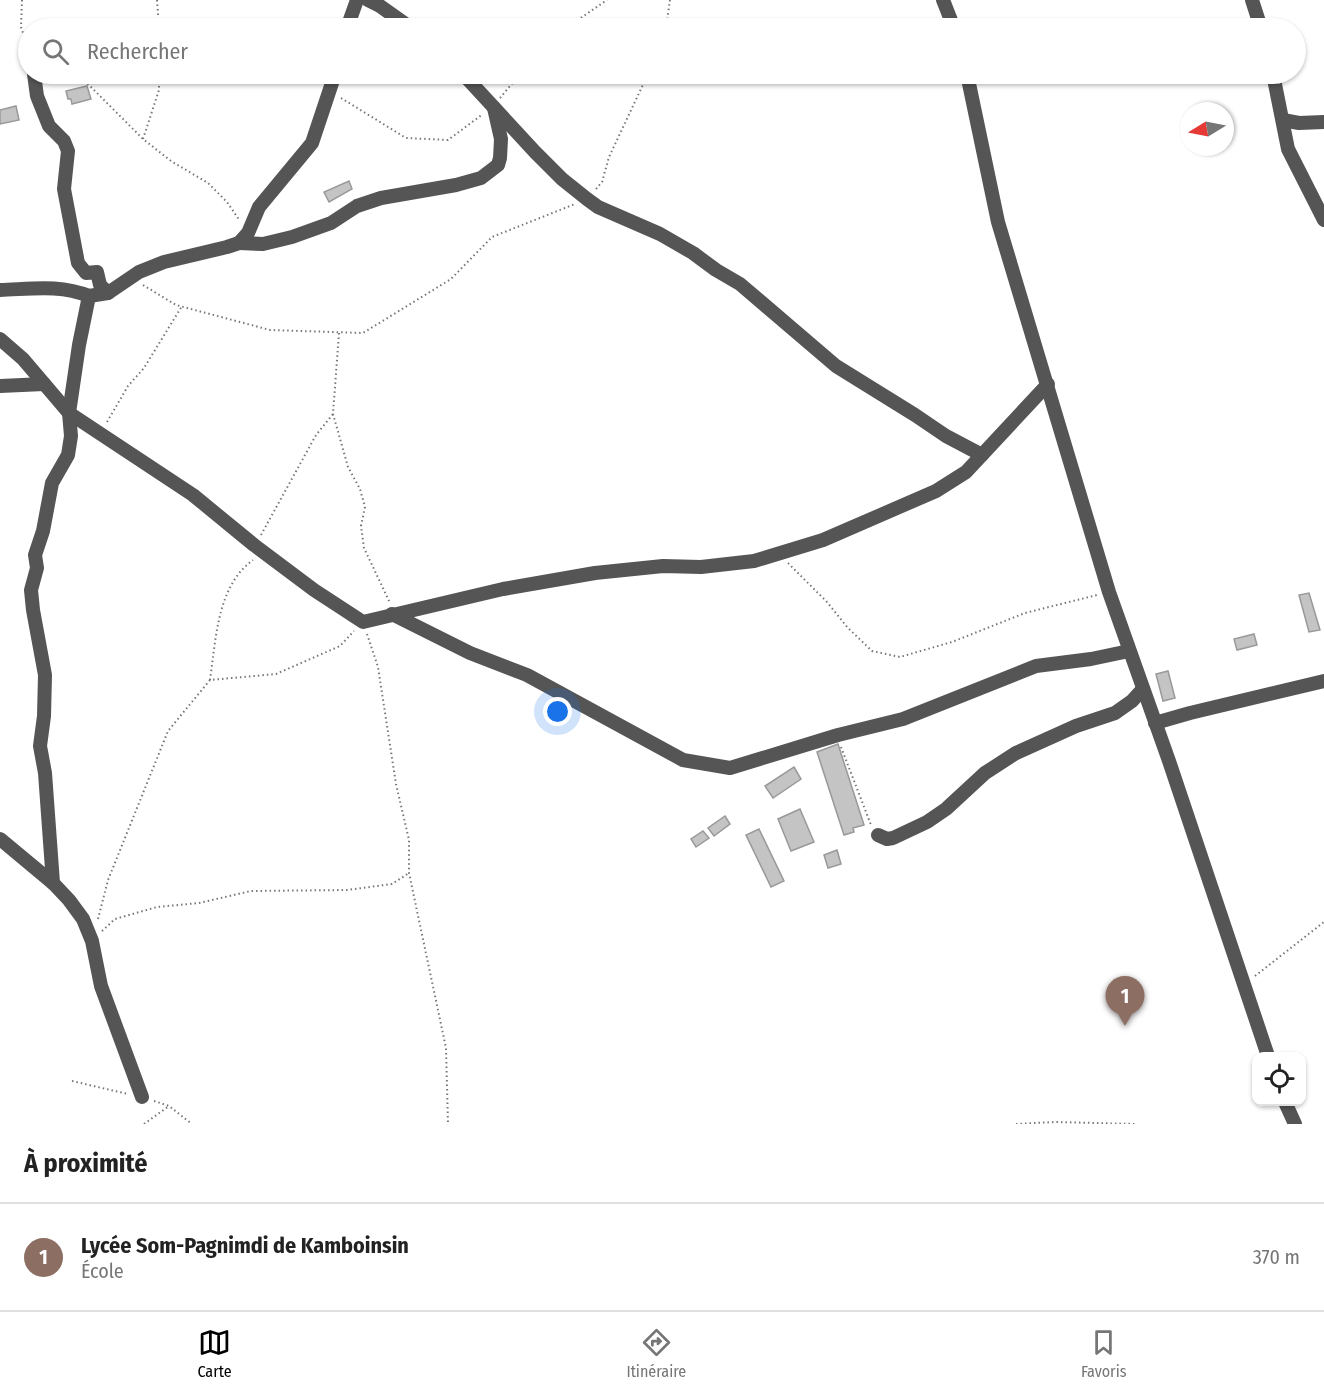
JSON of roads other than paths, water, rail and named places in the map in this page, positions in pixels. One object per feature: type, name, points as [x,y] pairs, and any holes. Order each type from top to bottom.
[{"type":"street","points":[[351,18],[357,0]]},
{"type":"street","points":[[368,0],[397,18]]},
{"type":"street","points":[[943,0],[950,18]]},
{"type":"street","points":[[1252,0],[1258,18]]},
{"type":"street","points":[[35,84],[37,96],[50,126],[64,141],[68,151],[64,189],[78,263],[86,273],[97,272],[100,285],[108,292]]},
{"type":"street","points":[[0,290],[60,287],[89,296],[108,292],[164,261],[219,249],[243,238],[259,207],[312,143],[332,84]]},
{"type":"street","points":[[473,84],[562,179],[587,199],[598,207],[660,234],[693,253],[740,284],[836,366],[946,436],[982,455]]},
{"type":"street","points":[[969,84],[999,222],[1109,592],[1245,983],[1267,1052]]},
{"type":"street","points":[[1275,84],[1293,163],[1324,220]]},
{"type":"street","points":[[243,238],[263,244],[292,237],[331,223],[357,207],[381,198],[456,186],[481,178],[498,165],[500,158],[501,139],[494,106]]},
{"type":"street","points":[[1282,120],[1299,123],[1324,122]]},
{"type":"street","points":[[53,883],[45,773],[40,746],[44,716],[45,675],[31,590],[36,575],[35,555],[43,531],[52,483],[68,455],[71,436],[69,413],[89,296]]},
{"type":"street","points":[[0,339],[23,359],[69,413],[193,495],[314,590],[363,622],[503,589],[595,573],[663,566],[700,567],[754,561],[780,555],[823,540],[936,491],[966,472],[1048,384]]},
{"type":"street","points":[[0,386],[44,384]]},
{"type":"street","points":[[392,615],[470,653],[527,675],[683,760],[730,768],[838,735],[903,719],[1036,666],[1091,659],[1129,651]]},
{"type":"street","points":[[1155,723],[1190,712],[1324,681]]},
{"type":"street","points":[[878,836],[893,838],[927,822],[953,804],[996,765],[1036,743],[1115,713],[1142,690]]},
{"type":"street","points":[[0,838],[53,883],[82,919],[92,941],[101,986],[142,1097]]},
{"type":"street","points":[[1287,1106],[1295,1124]]},
{"type":"place","name":"Lycée Som-Pagnimdi de Kamboinsin","points":[[1125,1026]]}]
